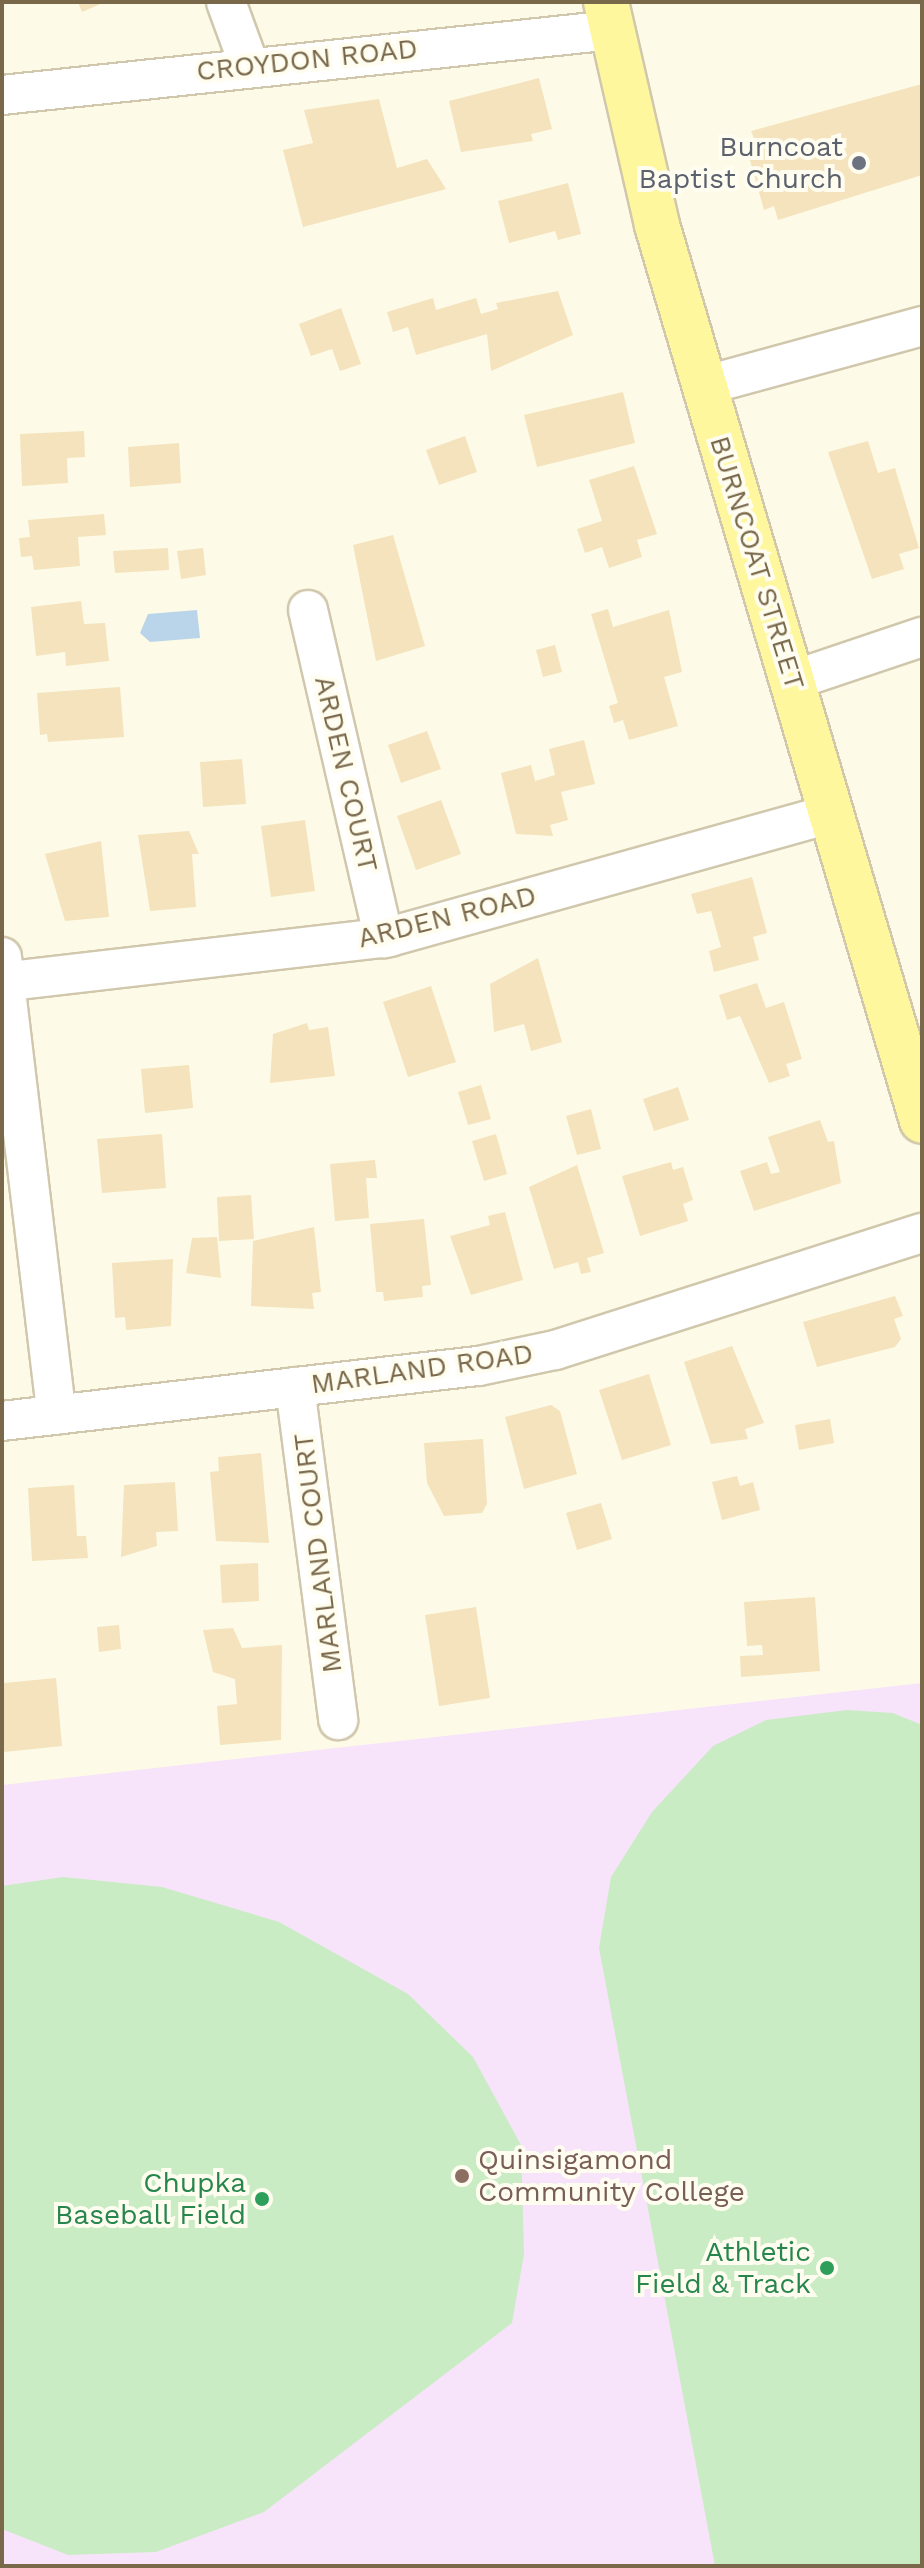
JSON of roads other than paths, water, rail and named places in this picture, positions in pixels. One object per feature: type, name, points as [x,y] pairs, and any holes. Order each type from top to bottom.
[{"type":"main road","name":"BURNCOAT STREET","points":[[609,16],[703,386],[794,680],[920,1109]]},
{"type":"street","points":[[226,2],[249,65]]},
{"type":"street","name":"CROYDON ROAD","points":[[2,95],[609,16]]},
{"type":"street","points":[[703,386],[922,326]]},
{"type":"street","name":"ARDEN COURT","points":[[308,610],[384,938]]},
{"type":"street","points":[[794,680],[922,637]]},
{"type":"street","name":"ARDEN ROAD","points":[[3,973],[384,938],[832,813]]},
{"type":"street","points":[[3,973],[57,1415]]},
{"type":"street","name":"MARLAND ROAD","points":[[2,1421],[295,1387],[555,1350],[922,1233]]},
{"type":"street","name":"MARLAND COURT","points":[[295,1387],[338,1720]]},
{"type":"water","points":[[197,610],[200,638],[150,642],[140,633],[148,614]]},
{"type":"place","name":"Burncoat Baptist Church","points":[[859,163]]},
{"type":"place","name":"Quinsigamond Community College","points":[[462,2176]]},
{"type":"place","name":"Chupka Baseball Field","points":[[262,2199]]},
{"type":"place","name":"Athletic Field & Track","points":[[827,2268]]}]
